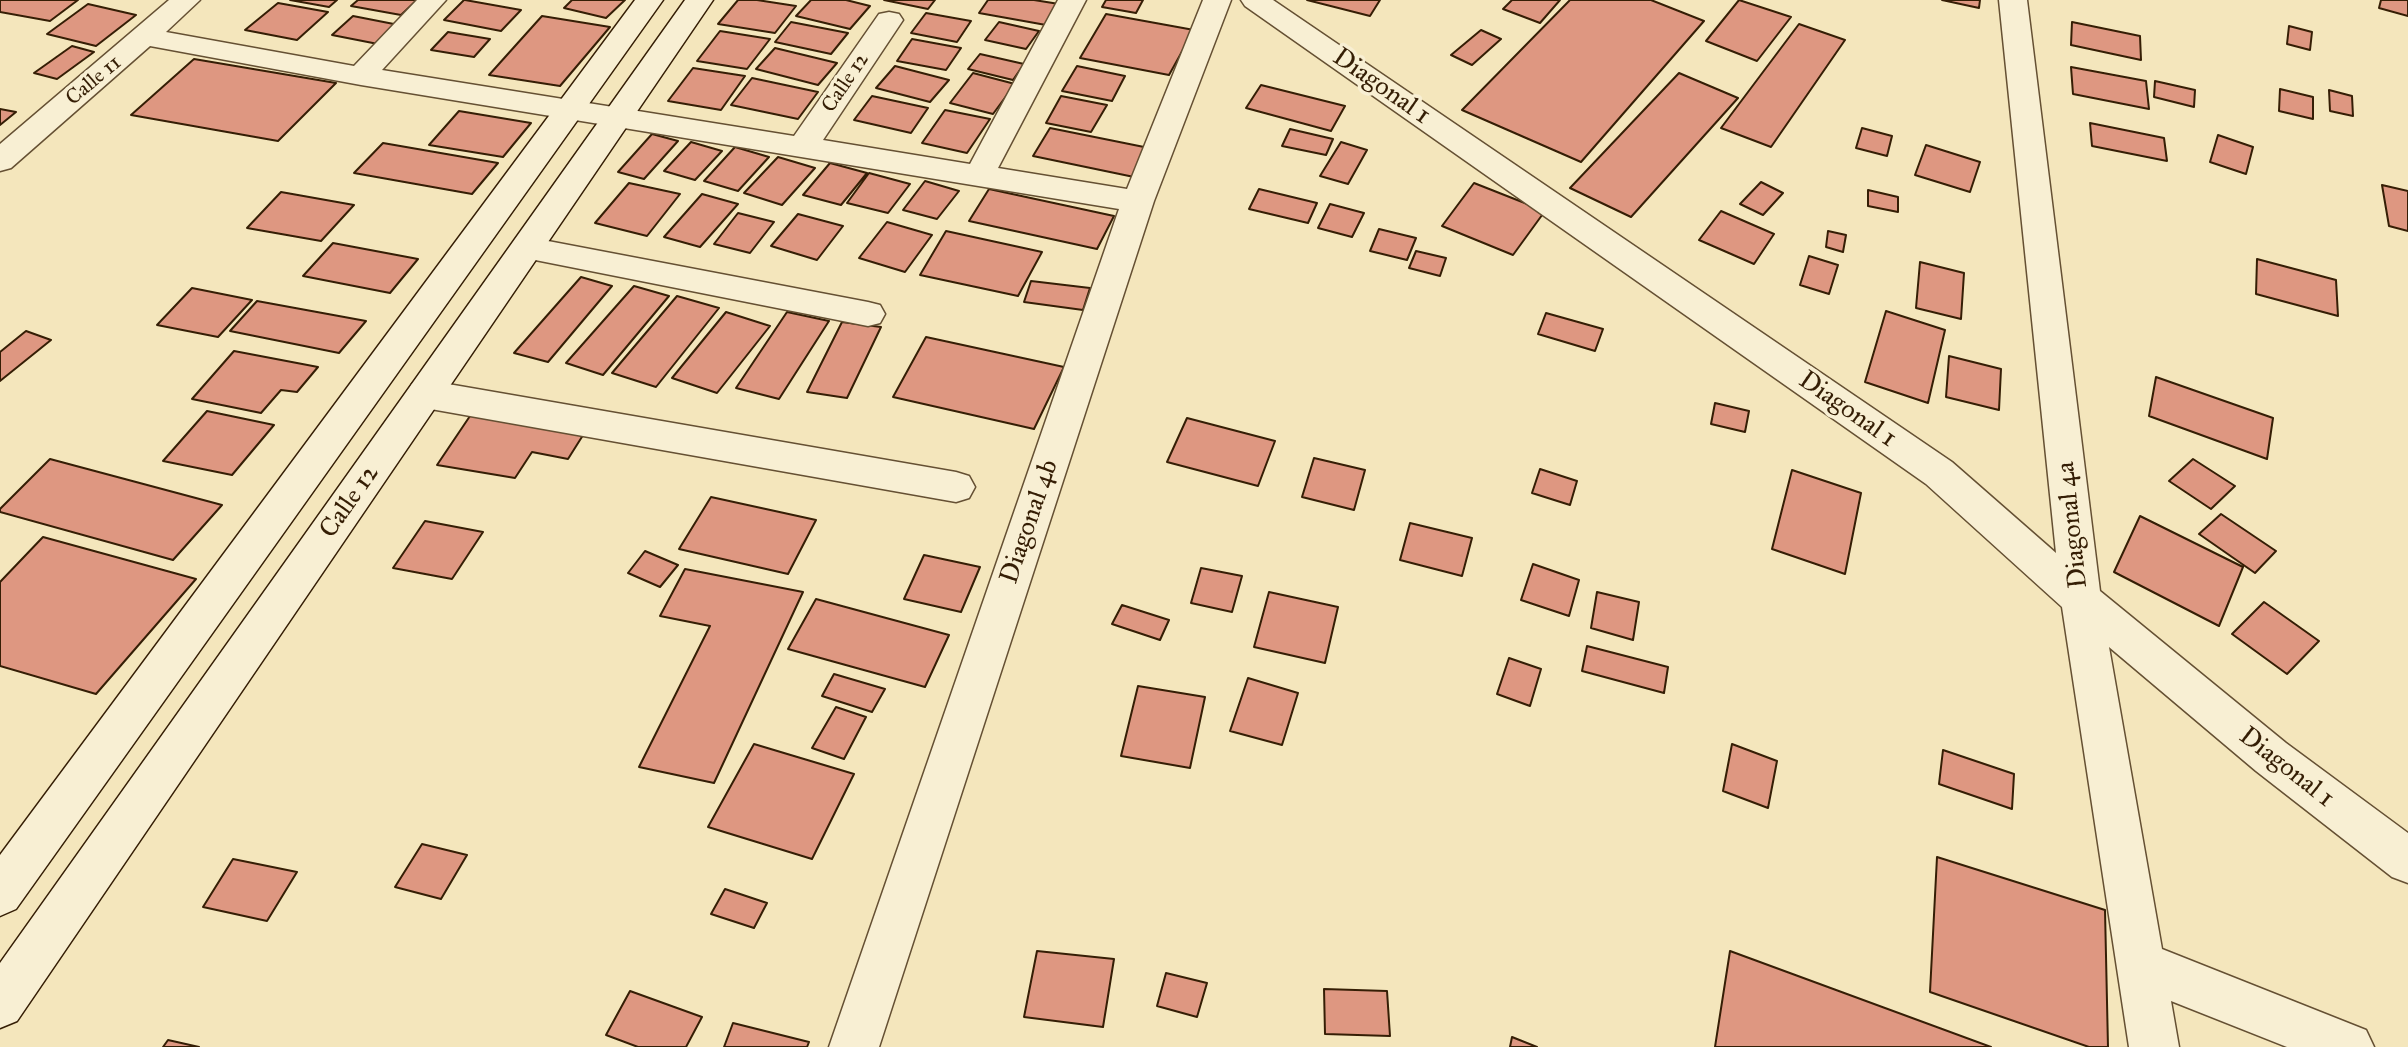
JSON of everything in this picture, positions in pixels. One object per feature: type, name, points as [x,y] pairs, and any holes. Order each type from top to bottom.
[{"type":"street","name":"Calle 11","points":[[0,161],[186,0]]},
{"type":"street","points":[[362,76],[432,0]]},
{"type":"street","name":"Calle 12","points":[[0,892],[649,0]]},
{"type":"street","name":"Calle 12","points":[[0,1004],[699,0]]},
{"type":"street","points":[[979,175],[1072,0]]},
{"type":"street","name":"Diagonal 4b","points":[[854,1047],[1138,201],[1217,0]]},
{"type":"street","name":"Diagonal 1","points":[[1255,0],[1939,473],[2081,599],[2271,757],[2408,860]]},
{"type":"street","name":"Diagonal 4a","points":[[2013,0],[2081,599],[2154,1047]]},
{"type":"street","name":"Calle 12","points":[[803,146],[889,20]]},
{"type":"street","points":[[145,37],[362,76],[1138,201]]},
{"type":"street","points":[[527,248],[867,313]]},
{"type":"street","points":[[425,394],[956,487]]},
{"type":"street","points":[[269,523],[329,532]]},
{"type":"street","points":[[2141,965],[2349,1047]]},
{"type":"building","points":[[0,0],[78,0],[50,21],[0,12]]},
{"type":"building","points":[[290,0],[337,0],[329,7]]},
{"type":"building","points":[[358,0],[417,0],[401,15],[351,6]]},
{"type":"building","points":[[464,0],[521,10],[501,31],[444,20]]},
{"type":"building","points":[[572,0],[625,0],[606,18],[564,8]]},
{"type":"building","points":[[738,0],[796,6],[775,33],[718,24]]},
{"type":"building","points":[[811,0],[846,0],[870,6],[850,29],[796,16]]},
{"type":"building","points":[[884,0],[935,0],[928,9]]},
{"type":"building","points":[[988,0],[1034,0],[1059,4],[1046,25],[979,13]]},
{"type":"building","points":[[1106,0],[1143,0],[1136,13],[1102,7]]},
{"type":"building","points":[[1307,0],[1380,0],[1370,16]]},
{"type":"building","points":[[1512,0],[1560,0],[1540,23],[1503,9]]},
{"type":"building","points":[[1570,0],[1651,0],[1704,21],[1581,162],[1462,110]]},
{"type":"building","points":[[1739,0],[1791,17],[1757,61],[1706,41]]},
{"type":"building","points":[[1942,0],[1980,0],[1979,8]]},
{"type":"building","points":[[2381,0],[2408,0],[2408,16],[2379,8]]},
{"type":"building","points":[[278,3],[328,12],[297,40],[245,30]]},
{"type":"building","points":[[88,4],[136,15],[96,46],[47,34]]},
{"type":"building","points":[[926,13],[971,21],[957,42],[911,33]]},
{"type":"building","points":[[1106,14],[1194,30],[1169,75],[1080,58]]},
{"type":"building","points":[[353,16],[404,26],[383,45],[332,35]]},
{"type":"building","points":[[542,16],[610,27],[560,86],[489,75]]},
{"type":"building","points":[[791,22],[848,33],[831,54],[775,42]]},
{"type":"building","points":[[999,22],[1039,31],[1026,49],[985,40]]},
{"type":"building","points":[[2072,22],[2140,36],[2141,60],[2071,45]]},
{"type":"building","points":[[1799,24],[1845,40],[1771,147],[1721,128]]},
{"type":"building","points":[[2289,26],[2312,32],[2310,50],[2287,44]]},
{"type":"building","points":[[1481,30],[1501,39],[1472,65],[1451,55]]},
{"type":"building","points":[[720,31],[770,39],[747,69],[697,61]]},
{"type":"building","points":[[448,32],[490,39],[474,57],[431,50]]},
{"type":"building","points":[[912,39],[961,48],[946,70],[897,61]]},
{"type":"building","points":[[72,46],[94,52],[57,79],[34,73]]},
{"type":"building","points":[[775,48],[837,63],[818,85],[756,69]]},
{"type":"building","points":[[980,54],[1024,64],[1013,80],[968,69]]},
{"type":"building","points":[[194,59],[336,83],[278,141],[131,115]]},
{"type":"building","points":[[895,66],[949,80],[930,102],[876,88]]},
{"type":"building","points":[[1077,66],[1125,76],[1112,101],[1062,91]]},
{"type":"building","points":[[2071,67],[2146,81],[2149,109],[2073,94]]},
{"type":"building","points":[[693,68],[745,76],[721,110],[668,101]]},
{"type":"building","points":[[973,73],[1015,84],[993,114],[950,103]]},
{"type":"building","points":[[1679,73],[1738,98],[1631,217],[1570,188]]},
{"type":"building","points":[[752,78],[818,92],[798,119],[731,105]]},
{"type":"building","points":[[2155,81],[2195,90],[2194,107],[2154,97]]},
{"type":"building","points":[[1261,85],[1345,106],[1331,131],[1246,108]]},
{"type":"building","points":[[2280,89],[2313,97],[2313,119],[2279,111]]},
{"type":"building","points":[[2329,90],[2352,96],[2353,116],[2330,111]]},
{"type":"building","points":[[872,96],[928,108],[911,133],[854,120]]},
{"type":"building","points":[[1061,96],[1107,105],[1091,132],[1046,123]]},
{"type":"building","points":[[0,109],[16,112],[0,125]]},
{"type":"building","points":[[945,110],[990,119],[967,153],[922,143]]},
{"type":"building","points":[[459,111],[531,123],[503,157],[429,145]]},
{"type":"building","points":[[2090,123],[2164,138],[2167,161],[2092,146]]},
{"type":"building","points":[[1050,128],[1149,148],[1134,177],[1033,156]]},
{"type":"building","points":[[1862,128],[1892,136],[1887,156],[1856,148]]},
{"type":"building","points":[[1290,129],[1333,139],[1326,155],[1282,146]]},
{"type":"building","points":[[652,134],[678,141],[644,179],[618,172]]},
{"type":"building","points":[[2218,135],[2253,147],[2246,174],[2210,162]]},
{"type":"building","points":[[691,142],[722,151],[695,180],[664,171]]},
{"type":"building","points":[[1341,142],[1367,150],[1348,184],[1320,176]]},
{"type":"building","points":[[383,143],[498,163],[472,194],[354,173]]},
{"type":"building","points":[[1926,145],[1980,162],[1970,192],[1915,175]]},
{"type":"building","points":[[735,147],[769,157],[738,191],[704,181]]},
{"type":"building","points":[[778,157],[815,168],[782,205],[744,193]]},
{"type":"building","points":[[830,163],[867,173],[841,205],[803,195]]},
{"type":"building","points":[[869,173],[910,184],[888,213],[847,203]]},
{"type":"building","points":[[925,181],[959,191],[937,219],[903,210]]},
{"type":"building","points":[[1761,182],[1783,193],[1763,215],[1740,204]]},
{"type":"building","points":[[629,183],[680,194],[647,236],[595,223]]},
{"type":"building","points":[[1474,183],[1545,211],[1513,255],[1442,226]]},
{"type":"building","points":[[2382,185],[2408,191],[2408,231],[2389,226]]},
{"type":"building","points":[[989,189],[1114,216],[1097,249],[969,221]]},
{"type":"building","points":[[1259,189],[1317,203],[1308,223],[1249,209]]},
{"type":"building","points":[[1868,190],[1898,197],[1898,212],[1868,206]]},
{"type":"building","points":[[281,192],[354,205],[321,241],[247,228]]},
{"type":"building","points":[[702,194],[738,204],[700,247],[664,237]]},
{"type":"building","points":[[1330,204],[1364,213],[1352,237],[1318,228]]},
{"type":"building","points":[[1721,211],[1774,234],[1754,264],[1699,240]]},
{"type":"building","points":[[738,213],[774,222],[750,253],[714,244]]},
{"type":"building","points":[[798,214],[843,226],[817,260],[771,246]]},
{"type":"building","points":[[887,222],[932,235],[905,272],[859,258]]},
{"type":"building","points":[[1379,229],[1416,238],[1407,260],[1370,251]]},
{"type":"building","points":[[946,231],[1042,252],[1018,296],[920,275]]},
{"type":"building","points":[[1828,231],[1846,235],[1843,252],[1826,247]]},
{"type":"building","points":[[333,243],[418,259],[390,293],[303,276]]},
{"type":"building","points":[[1416,251],[1446,258],[1440,276],[1409,268]]},
{"type":"building","points":[[1809,256],[1838,265],[1829,294],[1800,285]]},
{"type":"building","points":[[2257,259],[2336,280],[2338,316],[2256,294]]},
{"type":"building","points":[[1920,262],[1964,273],[1961,319],[1916,308]]},
{"type":"building","points":[[581,277],[612,286],[548,362],[514,353]]},
{"type":"building","points":[[1031,281],[1090,288],[1083,310],[1024,302]]},
{"type":"building","points":[[634,286],[669,296],[603,375],[566,363]]},
{"type":"building","points":[[192,288],[252,300],[218,337],[157,325]]},
{"type":"building","points":[[677,296],[719,308],[656,387],[612,373]]},
{"type":"building","points":[[257,301],[366,321],[339,353],[230,331]]},
{"type":"building","points":[[1886,311],[1945,330],[1928,403],[1865,382]]},
{"type":"building","points":[[726,312],[770,326],[717,393],[672,378]]},
{"type":"building","points":[[787,312],[829,321],[779,399],[736,388]]},
{"type":"building","points":[[1546,313],[1603,329],[1595,351],[1538,334]]},
{"type":"building","points":[[842,322],[881,327],[847,398],[807,392]]},
{"type":"building","points":[[26,331],[51,340],[0,381],[0,352]]},
{"type":"building","points":[[926,337],[1064,367],[1034,429],[893,397]]},
{"type":"building","points":[[234,351],[318,367],[297,392],[281,390],[261,413],[192,399]]},
{"type":"building","points":[[1949,356],[2001,369],[1999,410],[1946,397]]},
{"type":"building","points":[[2156,377],[2273,418],[2267,459],[2149,416]]},
{"type":"building","points":[[1715,403],[1749,411],[1745,432],[1711,424]]},
{"type":"building","points":[[207,411],[274,425],[232,475],[163,461]]},
{"type":"building","points":[[472,413],[585,432],[568,459],[532,452],[515,478],[437,465]]},
{"type":"building","points":[[1187,418],[1275,441],[1258,486],[1167,462]]},
{"type":"building","points":[[1314,458],[1365,470],[1354,510],[1302,497]]},
{"type":"building","points":[[50,459],[222,505],[173,560],[0,512]]},
{"type":"building","points":[[2193,459],[2235,486],[2211,509],[2169,481]]},
{"type":"building","points":[[1540,469],[1577,481],[1570,505],[1532,493]]},
{"type":"building","points":[[1792,470],[1861,493],[1845,574],[1772,549]]},
{"type":"building","points":[[711,497],[816,520],[788,574],[679,549]]},
{"type":"building","points":[[2221,514],[2276,551],[2255,573],[2199,534]]},
{"type":"building","points":[[2140,516],[2243,567],[2219,626],[2114,572]]},
{"type":"building","points":[[425,521],[483,532],[452,579],[393,568]]},
{"type":"building","points":[[1410,523],[1472,538],[1462,576],[1400,560]]},
{"type":"building","points":[[43,537],[196,579],[96,694],[0,666],[0,582]]},
{"type":"building","points":[[645,551],[678,565],[660,587],[628,573]]},
{"type":"building","points":[[924,555],[980,567],[961,612],[904,599]]},
{"type":"building","points":[[1533,564],[1579,580],[1569,616],[1521,600]]},
{"type":"building","points":[[1201,568],[1242,576],[1232,612],[1191,603]]},
{"type":"building","points":[[685,569],[803,592],[714,783],[639,767],[710,626],[660,616]]},
{"type":"building","points":[[1269,592],[1338,607],[1325,663],[1254,647]]},
{"type":"building","points":[[1597,592],[1639,602],[1633,640],[1591,628]]},
{"type":"building","points":[[816,599],[949,635],[925,687],[788,649]]},
{"type":"building","points":[[2264,602],[2319,641],[2287,674],[2232,634]]},
{"type":"building","points":[[1122,605],[1169,620],[1160,640],[1112,624]]},
{"type":"building","points":[[1587,646],[1668,667],[1664,693],[1582,671]]},
{"type":"building","points":[[1509,658],[1541,669],[1530,706],[1497,694]]},
{"type":"building","points":[[834,674],[885,689],[872,712],[822,696]]},
{"type":"building","points":[[1248,678],[1298,693],[1282,745],[1230,731]]},
{"type":"building","points":[[1138,686],[1205,697],[1190,768],[1121,756]]},
{"type":"building","points":[[836,707],[866,717],[844,759],[812,748]]},
{"type":"building","points":[[754,744],[854,774],[812,859],[708,827]]},
{"type":"building","points":[[1732,744],[1777,761],[1768,808],[1723,791]]},
{"type":"building","points":[[1943,750],[2014,774],[2012,809],[1939,784]]},
{"type":"building","points":[[422,844],[467,855],[441,899],[395,887]]},
{"type":"building","points":[[1937,857],[2105,910],[2108,1047],[2089,1047],[1930,992]]},
{"type":"building","points":[[233,859],[297,872],[267,921],[203,907]]},
{"type":"building","points":[[725,889],[767,903],[754,928],[711,914]]},
{"type":"building","points":[[1037,951],[1114,959],[1103,1027],[1024,1017]]},
{"type":"building","points":[[1730,951],[1991,1047],[1715,1047]]},
{"type":"building","points":[[1166,973],[1207,983],[1197,1017],[1157,1006]]},
{"type":"building","points":[[1324,989],[1387,991],[1390,1036],[1325,1034]]},
{"type":"building","points":[[630,991],[702,1017],[686,1047],[638,1047],[606,1035]]},
{"type":"building","points":[[733,1023],[809,1042],[807,1047],[724,1047]]},
{"type":"building","points":[[1512,1037],[1537,1047],[1510,1047]]},
{"type":"building","points":[[168,1040],[199,1047],[163,1047]]}]
